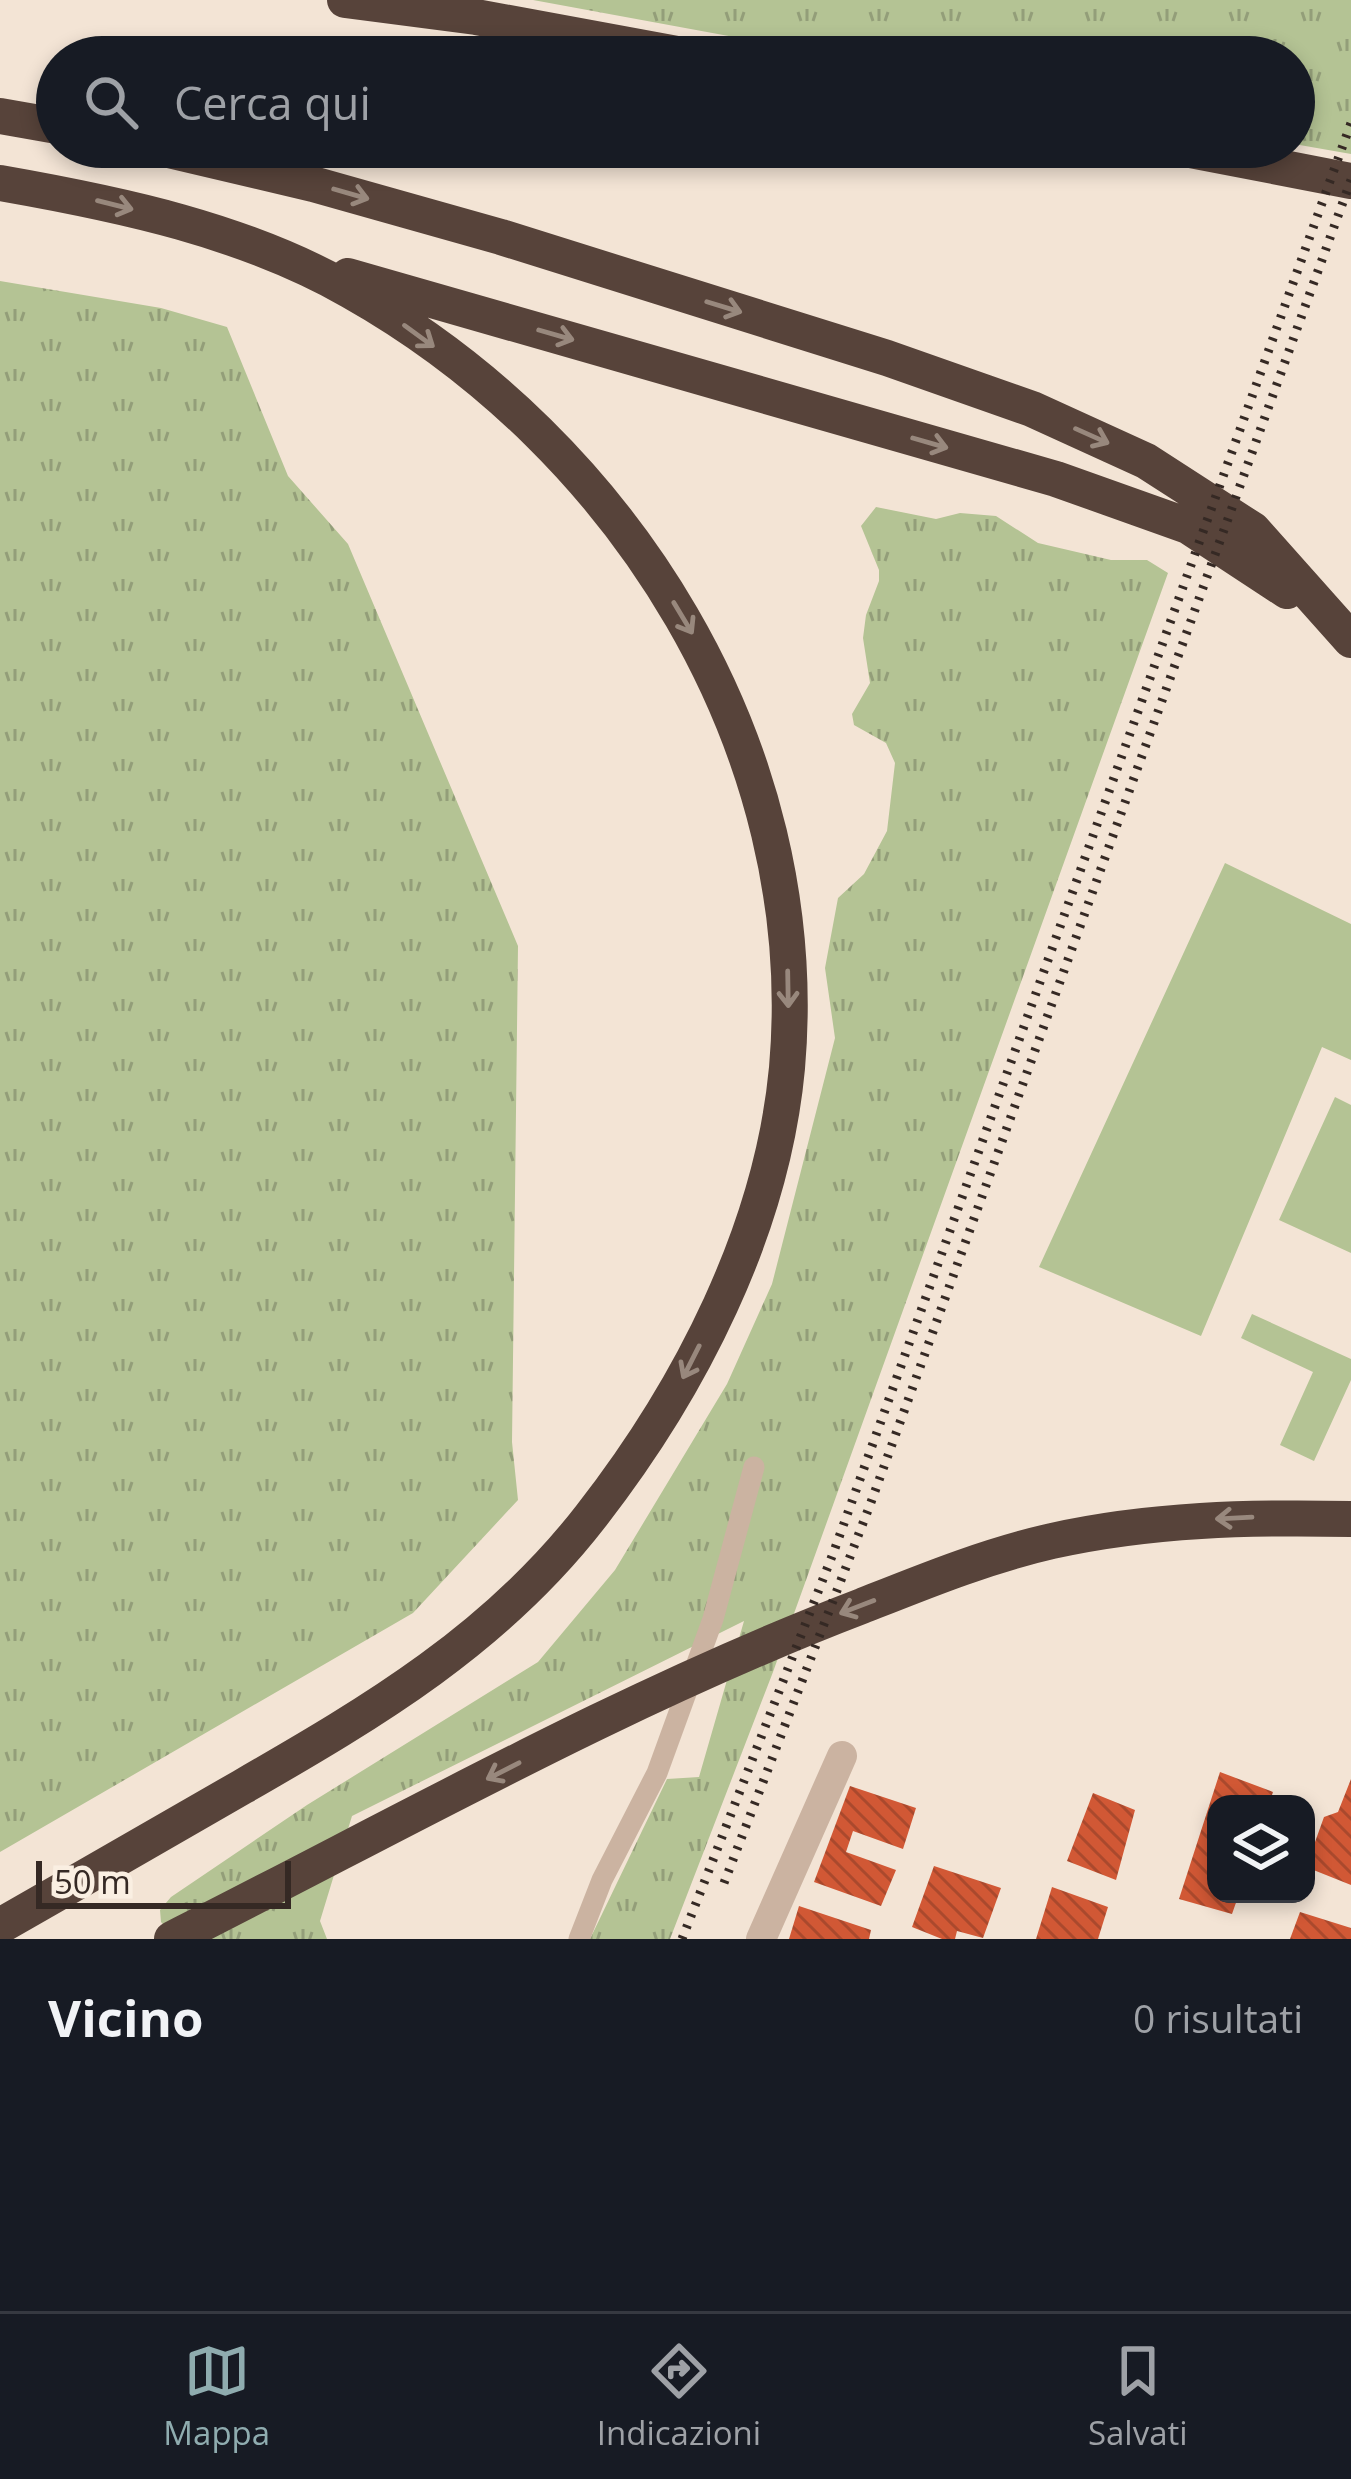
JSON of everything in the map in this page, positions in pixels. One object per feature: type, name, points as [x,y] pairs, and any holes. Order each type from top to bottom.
[{"type":"highway","points":[[345,0],[579,36]]},
{"type":"highway","points":[[0,116],[36,122]]},
{"type":"highway","points":[[245,168],[501,237],[887,358],[1032,409],[1146,461],[1253,530],[1345,634]]},
{"type":"highway","points":[[1284,168],[1351,181]]},
{"type":"highway","points":[[0,183],[172,220],[281,258],[1147,509],[1204,536],[1345,634]]},
{"type":"highway","points":[[0,1926],[375,1710],[449,1659],[514,1602],[590,1518],[674,1396],[722,1304],[763,1191],[786,1072],[790,985],[778,888],[745,748],[708,659],[620,520],[557,449],[471,374],[347,288],[281,258]]},
{"type":"highway","points":[[172,1939],[672,1685],[777,1637],[941,1573],[1051,1541],[1158,1523],[1249,1516],[1351,1519]]},
{"type":"street","points":[[761,1939],[842,1756]]},
{"type":"lane","points":[[579,1939],[602,1880],[657,1773],[713,1619],[754,1467]]},
{"type":"green space","points":[[533,0],[1351,0],[1351,154],[1315,148],[1315,36],[728,36]]},
{"type":"green space","points":[[0,281],[161,308],[227,327],[288,476],[348,544],[518,946],[512,1442],[518,1500],[413,1613],[0,1852]]},
{"type":"green space","points":[[876,507],[936,519],[960,513],[996,516],[1038,543],[1111,560],[1147,560],[1168,573],[773,1672],[670,1939],[590,1939],[667,1779],[699,1777],[744,1621],[352,1816],[320,1921],[327,1939],[176,1939],[161,1922],[160,1910],[171,1897],[307,1805],[538,1662],[615,1570],[727,1384],[772,1284],[835,1038],[825,968],[838,898],[864,874],[887,831],[895,763],[886,743],[854,725],[852,714],[870,683],[863,638],[879,570],[861,526]]},
{"type":"green space","points":[[1225,863],[1351,924],[1351,1060],[1322,1047],[1201,1336],[1039,1267]]},
{"type":"green space","points":[[1335,1097],[1351,1105],[1351,1253],[1279,1220]]},
{"type":"green space","points":[[1252,1314],[1351,1359],[1351,1380],[1314,1461],[1280,1445],[1313,1372],[1241,1338]]},
{"type":"building","points":[[1220,1772],[1273,1792],[1272,1795],[1213,1795]]},
{"type":"building","points":[[1351,1779],[1351,1885],[1315,1871],[1315,1842],[1324,1817],[1338,1812]]},
{"type":"building","points":[[850,1786],[916,1808],[903,1849],[853,1831],[846,1852],[896,1870],[881,1906],[814,1882]]},
{"type":"building","points":[[1093,1793],[1135,1810],[1116,1880],[1067,1861]]},
{"type":"building","points":[[1207,1812],[1207,1903],[1236,1903],[1232,1914],[1179,1899]]},
{"type":"building","points":[[934,1866],[1001,1888],[983,1938],[957,1931],[955,1939],[942,1939],[912,1927]]},
{"type":"building","points":[[1052,1887],[1108,1907],[1098,1939],[1036,1939]]},
{"type":"building","points":[[799,1906],[871,1930],[869,1939],[789,1939]]},
{"type":"building","points":[[1300,1912],[1351,1928],[1351,1939],[1290,1939]]},
{"type":"railway","points":[[682,1939],[834,1551],[1351,123]]},
{"type":"railway","points":[[724,1883],[870,1505],[1351,180]]}]
